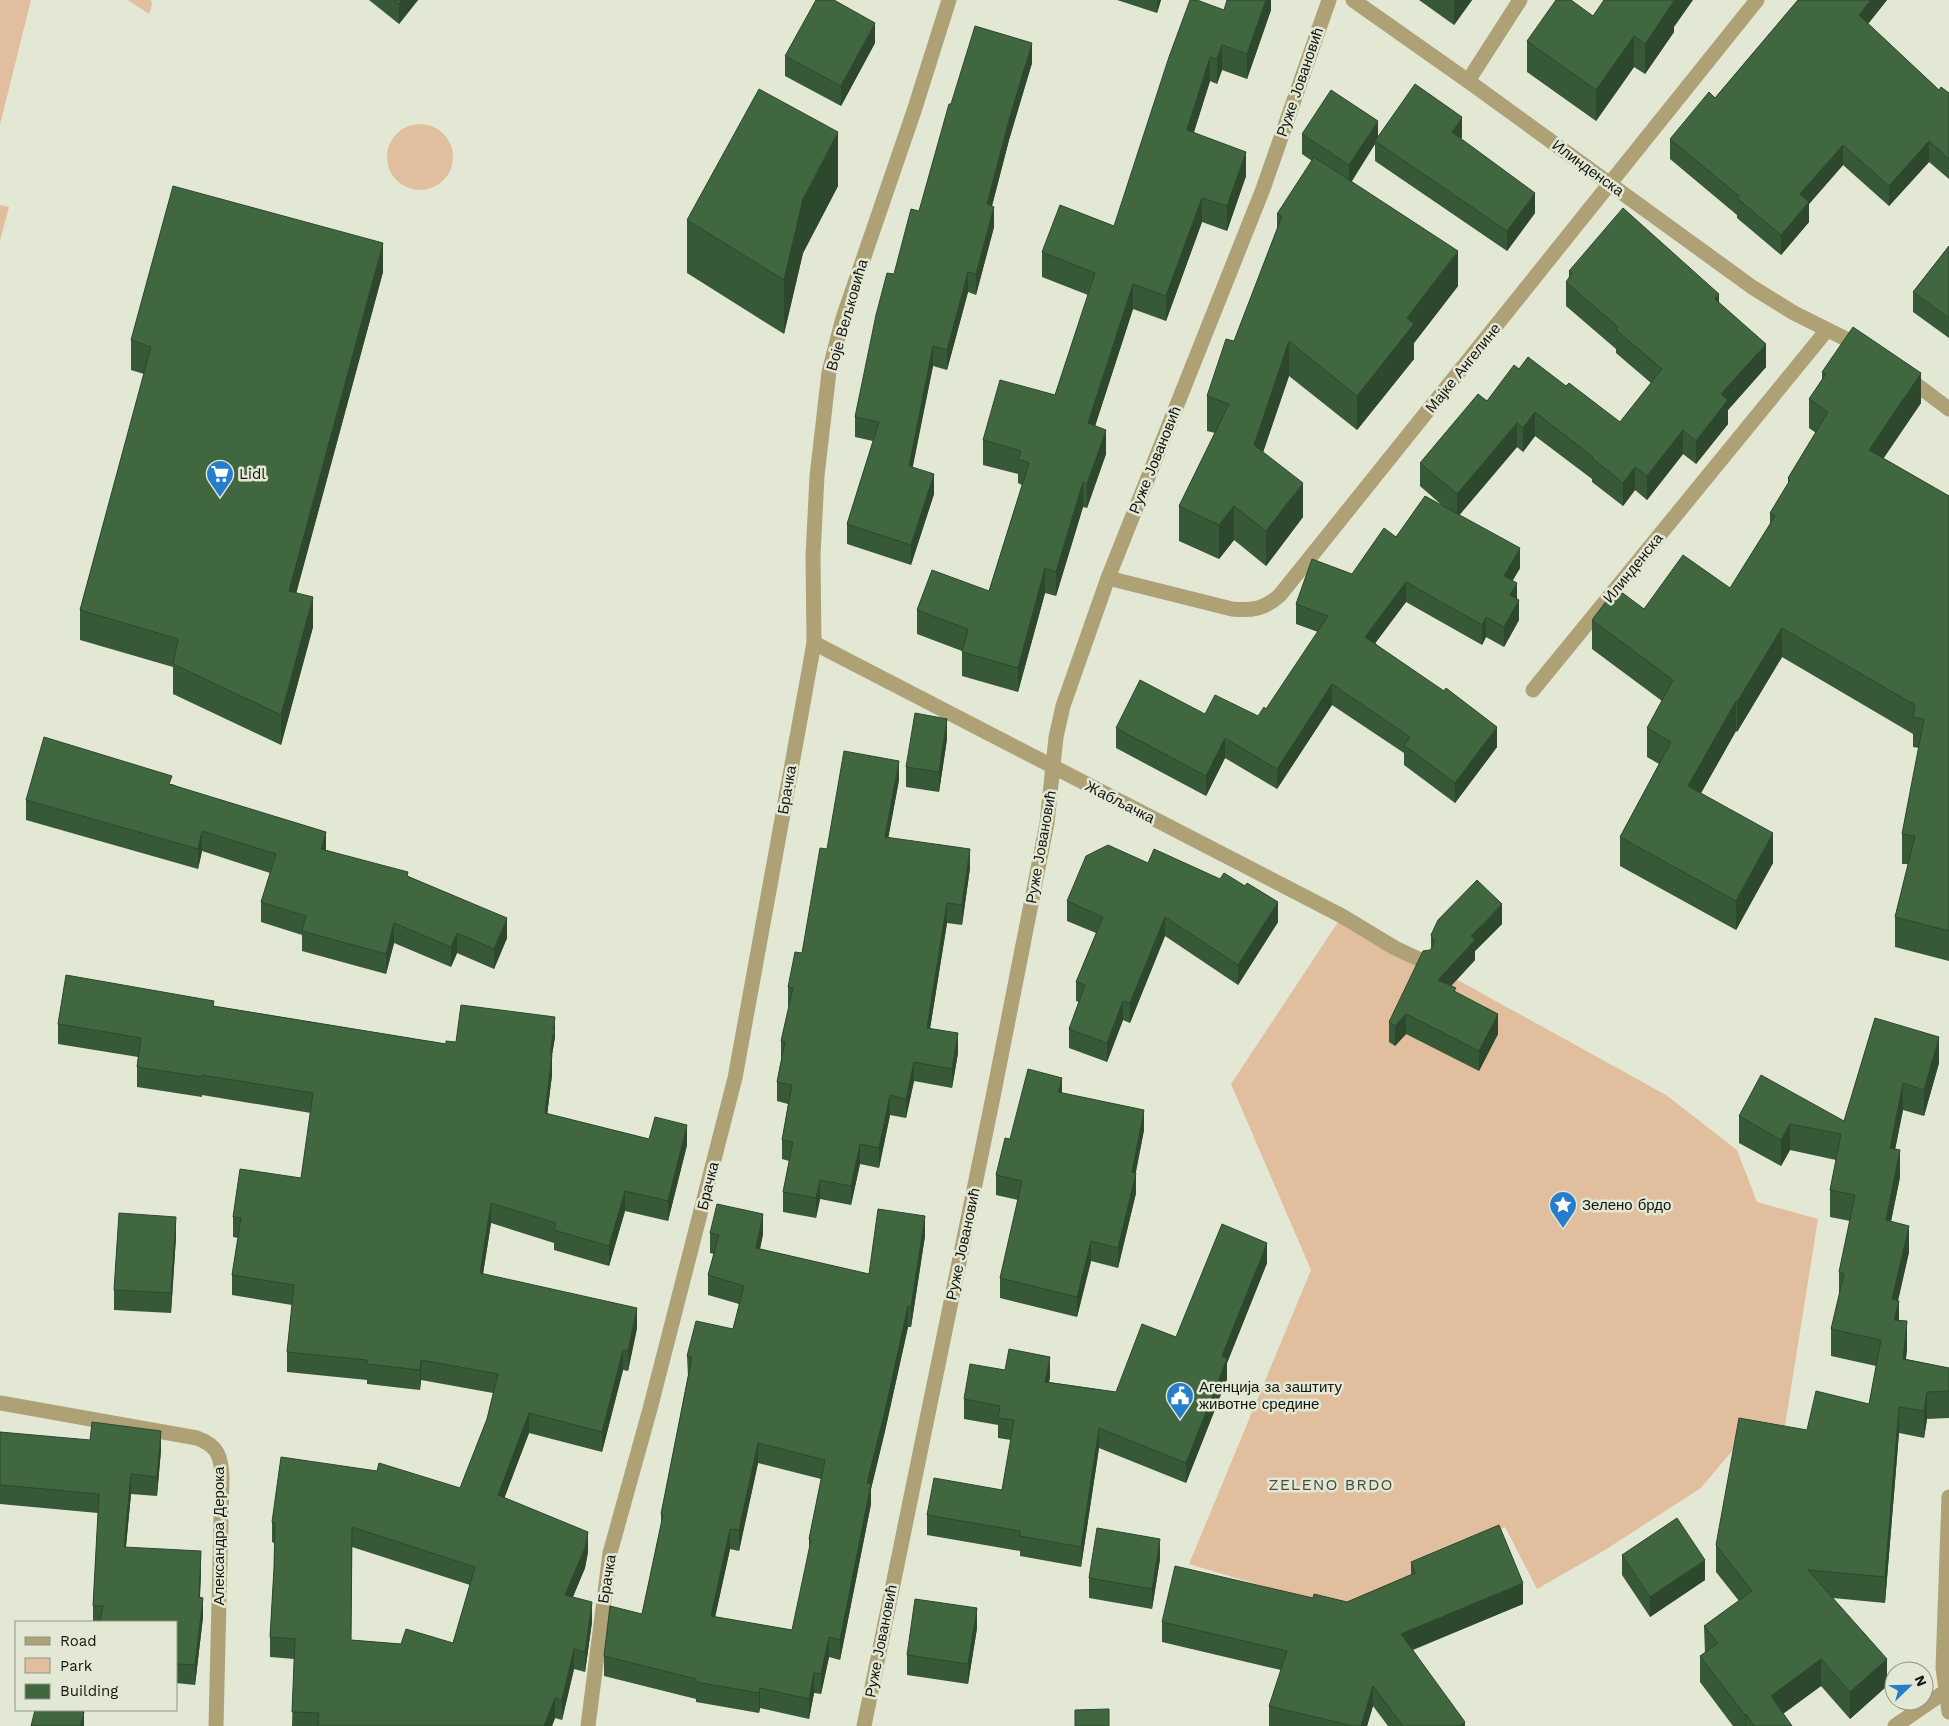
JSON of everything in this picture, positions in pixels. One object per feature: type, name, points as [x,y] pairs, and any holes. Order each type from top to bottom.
[{"type":"street","name":"Воје Вељковића","points":[[814,643],[813,556],[817,476],[829,372],[846,309],[914,111],[949,0]]},
{"type":"street","name":"Руже Јовановић","points":[[864,1726],[1047,823],[1053,767],[1063,706],[1108,578],[1263,189],[1329,0]]},
{"type":"street","name":"Илинденска","points":[[1353,0],[1752,287],[1794,313],[1878,356]]},
{"type":"street","points":[[1468,81],[1520,0]]},
{"type":"street","name":"Мајке Ангелине","points":[[1108,578],[1232,609],[1249,611],[1261,609],[1272,603],[1758,0]]},
{"type":"street","name":"Илинденска","points":[[1533,690],[1827,330]]},
{"type":"street","points":[[1893,367],[1949,410]]},
{"type":"street","name":"Жабљачка","points":[[814,643],[1342,916],[1395,948],[1425,962]]},
{"type":"street","name":"Брачка","points":[[588,1726],[610,1553],[650,1409],[735,1078],[814,643]]},
{"type":"street","name":"Александра Дерока","points":[[0,1403],[190,1437],[209,1443],[217,1452],[221,1463],[222,1477],[216,1726]]},
{"type":"street","points":[[1949,1497],[1944,1634],[1944,1668],[1949,1712]]},
{"type":"street","points":[[1895,1726],[1946,1691]]},
{"type":"green space","points":[[0,0],[31,0],[0,125]]},
{"type":"green space","points":[[128,0],[151,0],[152,5],[149,14]]},
{"type":"green space","points":[[420,124],[433,127],[443,134],[450,144],[453,157],[450,170],[443,180],[433,187],[420,190],[407,187],[397,180],[390,170],[387,157],[390,144],[397,134],[407,127]]},
{"type":"green space","points":[[0,205],[9,207],[0,241]]},
{"type":"green space","points":[[1342,916],[1666,1095],[1737,1150],[1757,1202],[1818,1219],[1784,1432],[1748,1432],[1701,1488],[1605,1550],[1537,1589],[1505,1527],[1343,1610],[1189,1564],[1311,1270],[1231,1084]]},
{"type":"building","points":[[394,0],[402,0],[399,4]]},
{"type":"building","points":[[816,0],[834,0],[875,23],[841,86],[785,56]]},
{"type":"building","points":[[1190,0],[1197,0],[1224,10],[1227,0],[1266,0],[1247,54],[1222,45],[1217,59],[1210,57],[1187,130],[1246,152],[1227,206],[1202,198],[1166,296],[1133,284],[1088,423],[1106,430],[1087,484],[1083,482],[1056,572],[1045,568],[1018,668],[962,652],[968,629],[917,610],[932,570],[989,591],[1029,463],[1018,459],[1021,451],[983,440],[1000,380],[1055,395],[1095,273],[1042,252],[1060,205],[1114,226],[1169,57]]},
{"type":"building","points":[[1556,0],[1571,0],[1593,16],[1604,0],[1674,1],[1645,44],[1634,36],[1596,90],[1527,41]]},
{"type":"building","points":[[1798,0],[1871,0],[1859,15],[1939,90],[1941,87],[1949,93],[1949,159],[1929,141],[1889,186],[1843,145],[1800,194],[1809,202],[1781,235],[1737,198],[1739,196],[1670,139],[1709,92],[1715,98]]},
{"type":"building","points":[[975,26],[1032,43],[987,204],[994,207],[976,274],[968,272],[947,350],[933,346],[909,466],[934,474],[911,545],[847,524],[879,422],[855,417],[876,315],[887,273],[894,274],[911,209],[919,211],[949,104],[951,104]]},
{"type":"building","points":[[1415,84],[1462,117],[1452,132],[1535,193],[1507,231],[1375,141]]},
{"type":"building","points":[[759,89],[838,132],[803,199],[784,280],[687,220]]},
{"type":"building","points":[[1331,90],[1378,121],[1349,165],[1302,134]]},
{"type":"building","points":[[1314,157],[1458,251],[1407,318],[1414,324],[1357,396],[1289,341],[1254,445],[1303,483],[1266,531],[1234,506],[1219,525],[1179,506],[1229,404],[1207,396],[1226,339],[1234,341],[1282,216],[1277,214]]},
{"type":"building","name":"Lidl","points":[[173,186],[383,243],[289,591],[313,597],[281,715],[173,664],[178,639],[80,610],[151,347],[131,340]]},
{"type":"building","points":[[1623,208],[1719,294],[1715,299],[1766,344],[1721,394],[1728,400],[1696,441],[1683,430],[1647,476],[1635,467],[1623,483],[1535,412],[1523,428],[1517,423],[1457,494],[1420,463],[1478,394],[1487,401],[1514,365],[1519,369],[1528,357],[1566,386],[1569,383],[1620,422],[1662,369],[1616,330],[1618,327],[1566,282],[1572,273],[1569,271]]},
{"type":"building","points":[[1949,246],[1949,318],[1913,292]]},
{"type":"building","points":[[1853,327],[1921,373],[1869,450],[1949,496],[1949,931],[1895,917],[1915,836],[1902,834],[1924,719],[1913,717],[1915,705],[1782,628],[1736,701],[1688,786],[1773,833],[1736,901],[1620,837],[1671,742],[1647,728],[1673,680],[1592,620],[1616,588],[1644,609],[1683,555],[1730,588],[1775,516],[1770,513],[1790,480],[1788,478],[1828,412],[1809,399],[1826,374],[1822,372]]},
{"type":"building","points":[[1425,496],[1520,548],[1504,576],[1517,583],[1510,595],[1519,600],[1504,627],[1486,617],[1482,625],[1406,582],[1365,637],[1444,691],[1446,688],[1497,727],[1455,783],[1404,745],[1410,737],[1332,684],[1277,769],[1225,738],[1206,776],[1116,728],[1140,680],[1205,714],[1215,695],[1258,716],[1264,707],[1266,709],[1328,616],[1296,604],[1312,559],[1352,574],[1384,528],[1396,537]]},
{"type":"building","points":[[915,713],[947,719],[939,772],[906,767]]},
{"type":"building","points":[[44,737],[172,776],[169,784],[326,832],[321,849],[408,872],[407,876],[507,918],[494,949],[457,933],[451,947],[394,923],[386,954],[302,931],[306,916],[261,902],[276,854],[202,831],[198,849],[26,800]]},
{"type":"building","points":[[844,751],[899,761],[885,837],[970,849],[962,905],[947,903],[927,1028],[958,1033],[952,1069],[914,1062],[906,1099],[890,1095],[879,1148],[860,1144],[851,1186],[820,1180],[816,1198],[783,1192],[793,1142],[782,1140],[792,1085],[777,1082],[785,1042],[781,1041],[793,988],[788,987],[795,952],[802,953],[820,848],[827,849]]},
{"type":"building","points":[[1108,845],[1148,863],[1154,849],[1220,879],[1224,873],[1245,886],[1247,883],[1278,902],[1238,965],[1165,917],[1130,1003],[1123,1001],[1107,1043],[1069,1029],[1085,985],[1076,982],[1103,917],[1067,901],[1086,856]]},
{"type":"building","points":[[1477,880],[1502,904],[1471,936],[1475,940],[1438,980],[1456,988],[1454,991],[1498,1014],[1479,1051],[1406,1014],[1395,1026],[1389,1022],[1423,951],[1430,950],[1433,946],[1434,941],[1431,935],[1438,920]]},
{"type":"building","points":[[66,975],[214,1001],[213,1006],[446,1044],[446,1041],[456,1042],[461,1005],[555,1017],[545,1113],[649,1139],[655,1117],[687,1125],[668,1201],[625,1191],[609,1246],[554,1230],[556,1223],[491,1203],[480,1273],[637,1308],[628,1351],[623,1350],[602,1432],[529,1413],[498,1495],[588,1532],[585,1548],[565,1595],[592,1602],[585,1652],[574,1649],[562,1700],[555,1698],[544,1726],[318,1726],[319,1713],[292,1712],[295,1639],[270,1637],[275,1523],[272,1522],[281,1457],[377,1471],[379,1463],[460,1488],[487,1419],[498,1374],[421,1360],[420,1370],[367,1364],[367,1360],[287,1352],[294,1285],[232,1275],[241,1218],[233,1217],[240,1169],[301,1178],[313,1093],[202,1075],[202,1077],[137,1067],[141,1038],[58,1024]],"holes":[[[352,1527],[475,1567],[453,1643],[406,1629],[401,1644],[351,1640]]]},
{"type":"building","points":[[1875,1018],[1939,1037],[1924,1090],[1903,1083],[1890,1148],[1900,1150],[1886,1220],[1909,1226],[1892,1299],[1899,1301],[1894,1320],[1907,1321],[1903,1359],[1949,1368],[1949,1391],[1927,1392],[1924,1411],[1899,1407],[1885,1577],[1808,1570],[1887,1659],[1850,1692],[1821,1659],[1771,1696],[1792,1726],[1754,1726],[1700,1656],[1718,1643],[1704,1626],[1752,1591],[1716,1545],[1739,1418],[1807,1430],[1816,1391],[1869,1404],[1881,1340],[1831,1329],[1844,1274],[1839,1272],[1855,1195],[1830,1190],[1841,1134],[1790,1124],[1781,1140],[1739,1116],[1761,1075],[1844,1121]]},
{"type":"building","points":[[1028,1069],[1062,1078],[1058,1092],[1144,1110],[1132,1172],[1136,1173],[1118,1248],[1091,1241],[1077,1297],[1000,1278],[1022,1181],[996,1175],[1005,1138],[1010,1139]]},
{"type":"building","points":[[717,1204],[763,1214],[756,1248],[869,1274],[878,1209],[925,1216],[911,1307],[908,1306],[867,1483],[871,1484],[840,1640],[829,1637],[821,1674],[814,1673],[809,1699],[760,1688],[759,1693],[696,1682],[696,1679],[604,1656],[610,1606],[642,1614],[663,1515],[661,1514],[692,1357],[687,1356],[696,1321],[733,1329],[744,1286],[708,1275],[719,1235],[710,1233]],"holes":[[[758,1443],[825,1460],[809,1539],[811,1540],[792,1630],[711,1616],[730,1529],[739,1530]]]},
{"type":"building","points":[[119,1213],[176,1217],[171,1293],[114,1290]]},
{"type":"building","points":[[1222,1224],[1267,1243],[1222,1356],[1227,1359],[1186,1463],[1099,1428],[1081,1547],[1020,1536],[1020,1531],[927,1515],[934,1478],[1002,1490],[1014,1420],[998,1418],[1000,1406],[964,1399],[970,1364],[1005,1370],[1009,1349],[1050,1357],[1045,1382],[1116,1392],[1142,1324],[1176,1337]]},
{"type":"building","points":[[92,1422],[161,1431],[157,1477],[131,1474],[124,1547],[201,1551],[199,1597],[203,1598],[195,1665],[178,1664],[178,1621],[100,1621],[103,1606],[93,1606],[99,1494],[0,1485],[0,1432],[90,1440]]},
{"type":"building","points":[[1677,1518],[1705,1560],[1650,1597],[1622,1555]]},
{"type":"building","points":[[1499,1525],[1523,1583],[1401,1634],[1465,1722],[1459,1726],[1403,1726],[1373,1686],[1361,1726],[1353,1726],[1269,1706],[1287,1651],[1162,1622],[1175,1566],[1313,1598],[1314,1594],[1347,1602],[1415,1573],[1411,1562]]},
{"type":"building","points":[[1097,1528],[1160,1539],[1152,1589],[1089,1578]]},
{"type":"building","points":[[915,1599],[977,1608],[968,1664],[907,1655]]},
{"type":"building","points":[[1109,1709],[1109,1726],[1075,1726],[1075,1710]]},
{"type":"building","points":[[35,1711],[84,1712],[80,1726],[31,1726]]},
{"type":"place","name":"Lidl","points":[[220,498]]},
{"type":"place","name":"Зелено брдо","points":[[1563,1229]]},
{"type":"place","name":"Агенција за заштиту животне средине","points":[[1180,1420]]},
{"type":"district","name":"ZELENO BRDO","points":[[1331,1484]]}]
